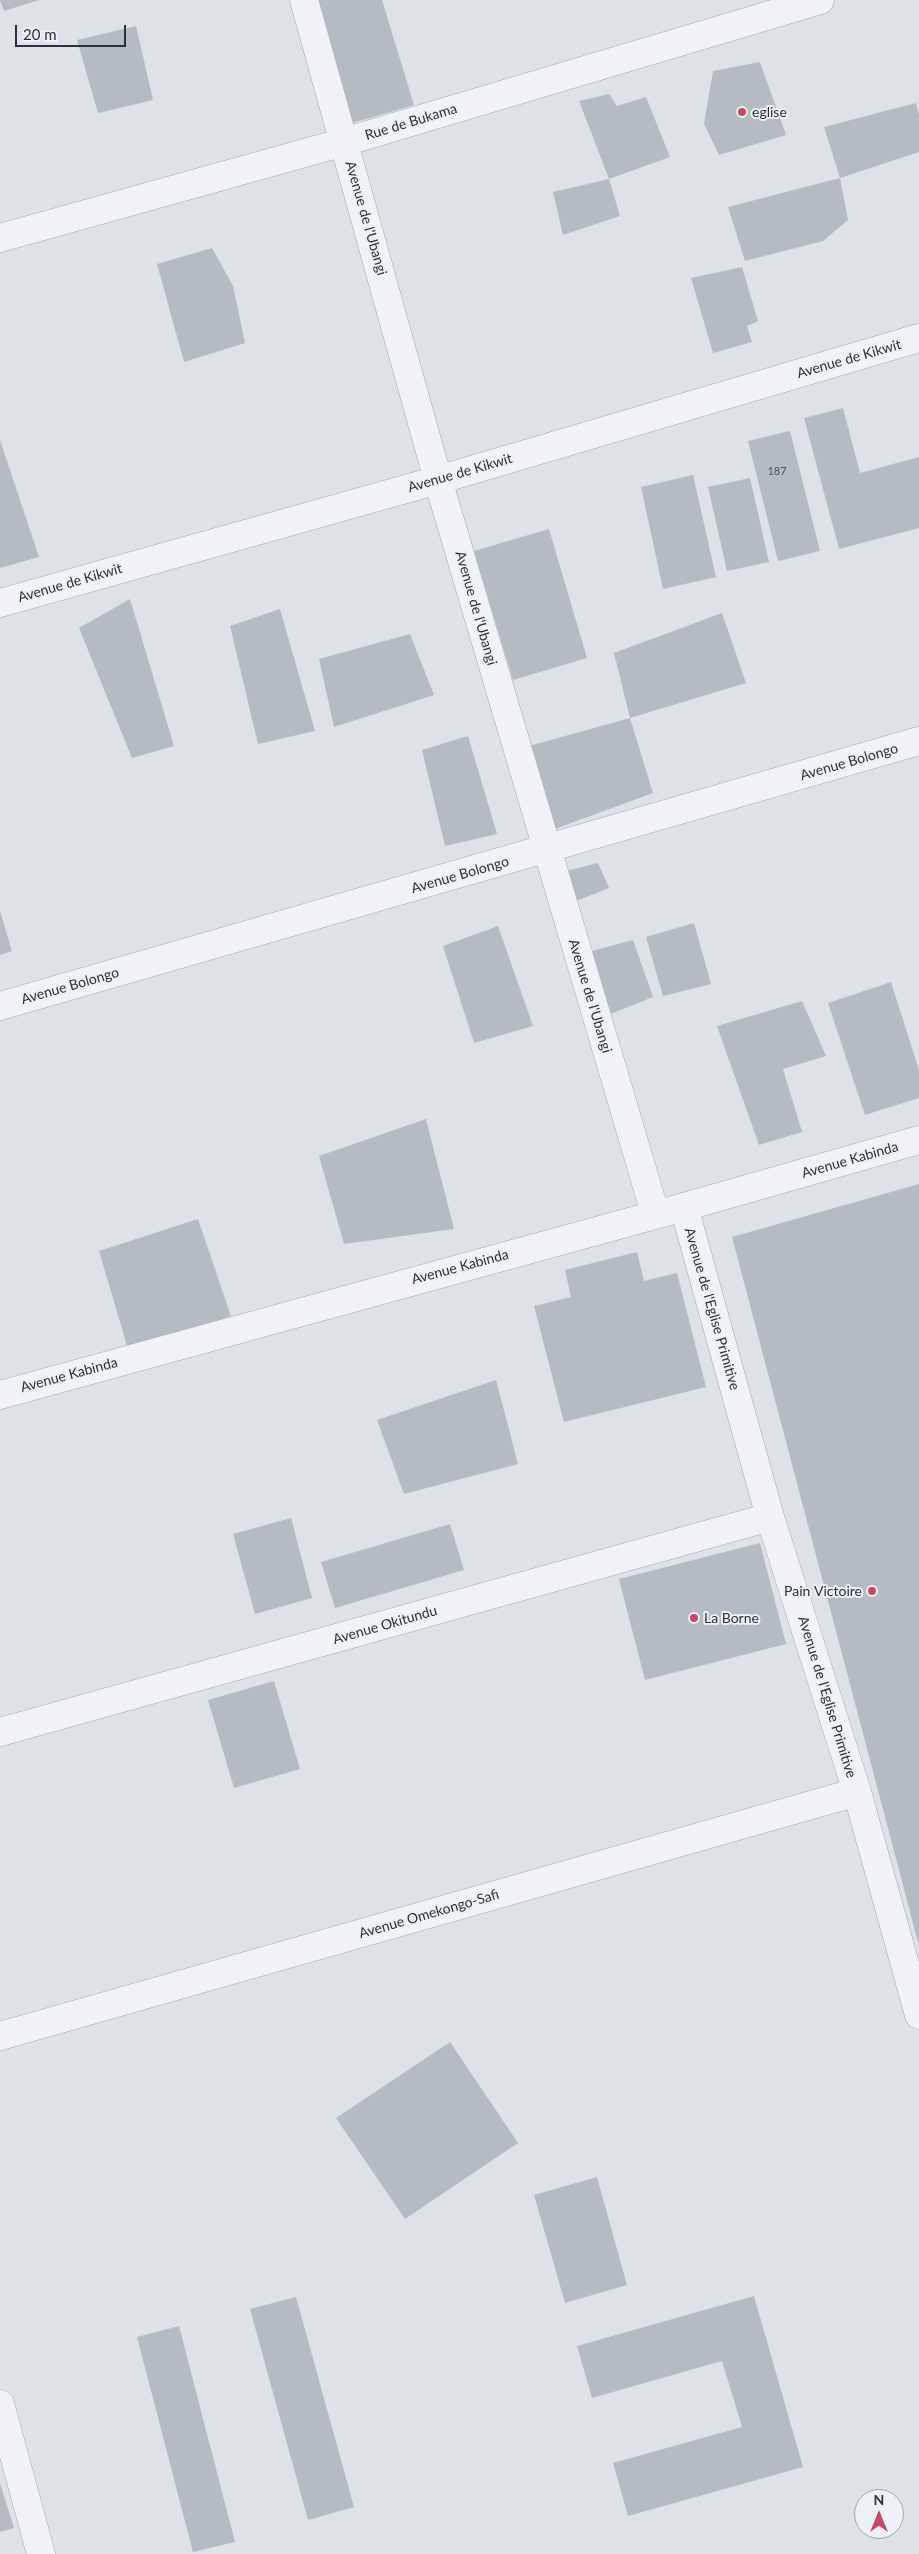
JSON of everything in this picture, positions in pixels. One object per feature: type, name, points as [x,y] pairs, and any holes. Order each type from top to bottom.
[{"type":"street","name":"Avenue de l'Ubangi","points":[[304,0],[438,480],[546,851],[655,1213]]},
{"type":"street","name":"Rue de Bukama","points":[[0,238],[344,142],[820,0]]},
{"type":"street","name":"Avenue de Kikwit","points":[[0,603],[438,480],[919,338]]},
{"type":"street","name":"Avenue Bolongo","points":[[0,1006],[546,851],[919,742]]},
{"type":"street","name":"Avenue Kabinda","points":[[0,1395],[655,1213],[684,1207],[919,1140]]},
{"type":"street","name":"Avenue de l'Eglise Primitive","points":[[684,1207],[770,1517],[857,1792],[919,2015]]},
{"type":"street","name":"Avenue Okitundu","points":[[0,1732],[770,1517]]},
{"type":"street","name":"Avenue Omekongo-Safi","points":[[0,2036],[857,1792]]},
{"type":"street","points":[[0,2404],[42,2554]]},
{"type":"building","points":[[0,0],[39,0],[4,11]]},
{"type":"building","points":[[316,0],[382,0],[414,105],[349,124]]},
{"type":"building","points":[[136,26],[153,100],[98,113],[77,40]]},
{"type":"building","name":"eglise","points":[[760,62],[786,135],[719,155],[704,124],[713,71]]},
{"type":"building","points":[[609,94],[617,106],[646,97],[670,157],[609,179],[579,101]]},
{"type":"building","points":[[916,103],[919,115],[919,152],[840,178],[824,127]]},
{"type":"building","points":[[840,178],[848,220],[823,241],[745,261],[728,207]]},
{"type":"building","points":[[609,179],[620,216],[563,235],[553,192]]},
{"type":"building","points":[[212,248],[233,286],[245,343],[184,362],[157,264]]},
{"type":"building","points":[[742,267],[758,321],[747,326],[752,342],[713,353],[691,278]]},
{"type":"building","points":[[843,408],[860,473],[919,457],[919,528],[839,549],[804,418]]},
{"type":"building","points":[[790,431],[820,551],[778,561],[748,441]]},
{"type":"building","points":[[0,440],[39,557],[0,568]]},
{"type":"building","points":[[693,475],[716,577],[663,589],[641,487]]},
{"type":"building","points":[[750,478],[769,562],[727,571],[708,487]]},
{"type":"building","points":[[549,529],[587,658],[513,680],[474,551]]},
{"type":"building","points":[[130,599],[174,746],[132,758],[79,628]]},
{"type":"building","points":[[280,609],[315,731],[258,744],[230,626]]},
{"type":"building","points":[[722,613],[746,683],[630,718],[614,653]]},
{"type":"building","points":[[410,634],[434,695],[334,727],[319,659]]},
{"type":"building","points":[[630,718],[653,793],[552,830],[529,746]]},
{"type":"building","points":[[468,736],[497,834],[445,846],[422,750]]},
{"type":"building","points":[[598,863],[609,888],[576,901],[566,871]]},
{"type":"building","points":[[0,911],[12,951],[0,955]]},
{"type":"building","points":[[694,923],[711,984],[663,996],[646,937]]},
{"type":"building","points":[[498,926],[533,1026],[474,1043],[443,946]]},
{"type":"building","points":[[633,940],[653,997],[608,1015],[588,952]]},
{"type":"building","points":[[891,982],[919,1070],[919,1098],[865,1115],[828,1003]]},
{"type":"building","points":[[802,1001],[826,1056],[783,1069],[802,1132],[759,1145],[717,1026]]},
{"type":"building","points":[[426,1119],[454,1229],[344,1244],[319,1156]]},
{"type":"building","name":"Pain Victoire","points":[[919,1184],[919,1942],[918,1942],[732,1237]]},
{"type":"building","points":[[198,1219],[231,1316],[128,1349],[99,1251]]},
{"type":"building","points":[[637,1252],[644,1281],[677,1273],[706,1387],[564,1422],[534,1306],[571,1297],[565,1270]]},
{"type":"building","points":[[496,1380],[518,1464],[404,1494],[377,1420]]},
{"type":"building","points":[[291,1518],[312,1598],[255,1614],[233,1534]]},
{"type":"building","points":[[450,1524],[464,1570],[335,1608],[321,1562]]},
{"type":"building","points":[[760,1543],[786,1644],[645,1680],[619,1579]]},
{"type":"building","points":[[274,1681],[300,1769],[234,1788],[208,1700]]},
{"type":"building","points":[[450,2042],[518,2143],[405,2219],[336,2118]]},
{"type":"building","points":[[597,2177],[627,2285],[565,2303],[534,2195]]},
{"type":"building","points":[[754,2296],[803,2467],[628,2516],[613,2463],[742,2427],[722,2361],[592,2398],[577,2346]]},
{"type":"building","points":[[296,2297],[354,2507],[308,2520],[250,2309]]},
{"type":"building","points":[[179,2326],[235,2542],[193,2552],[137,2337]]},
{"type":"building","points":[[0,2483],[14,2528],[0,2532]]},
{"type":"place","name":"eglise","points":[[742,112]]},
{"type":"place","name":"Pain Victoire","points":[[872,1591]]},
{"type":"place","name":"La Borne","points":[[694,1618]]}]
